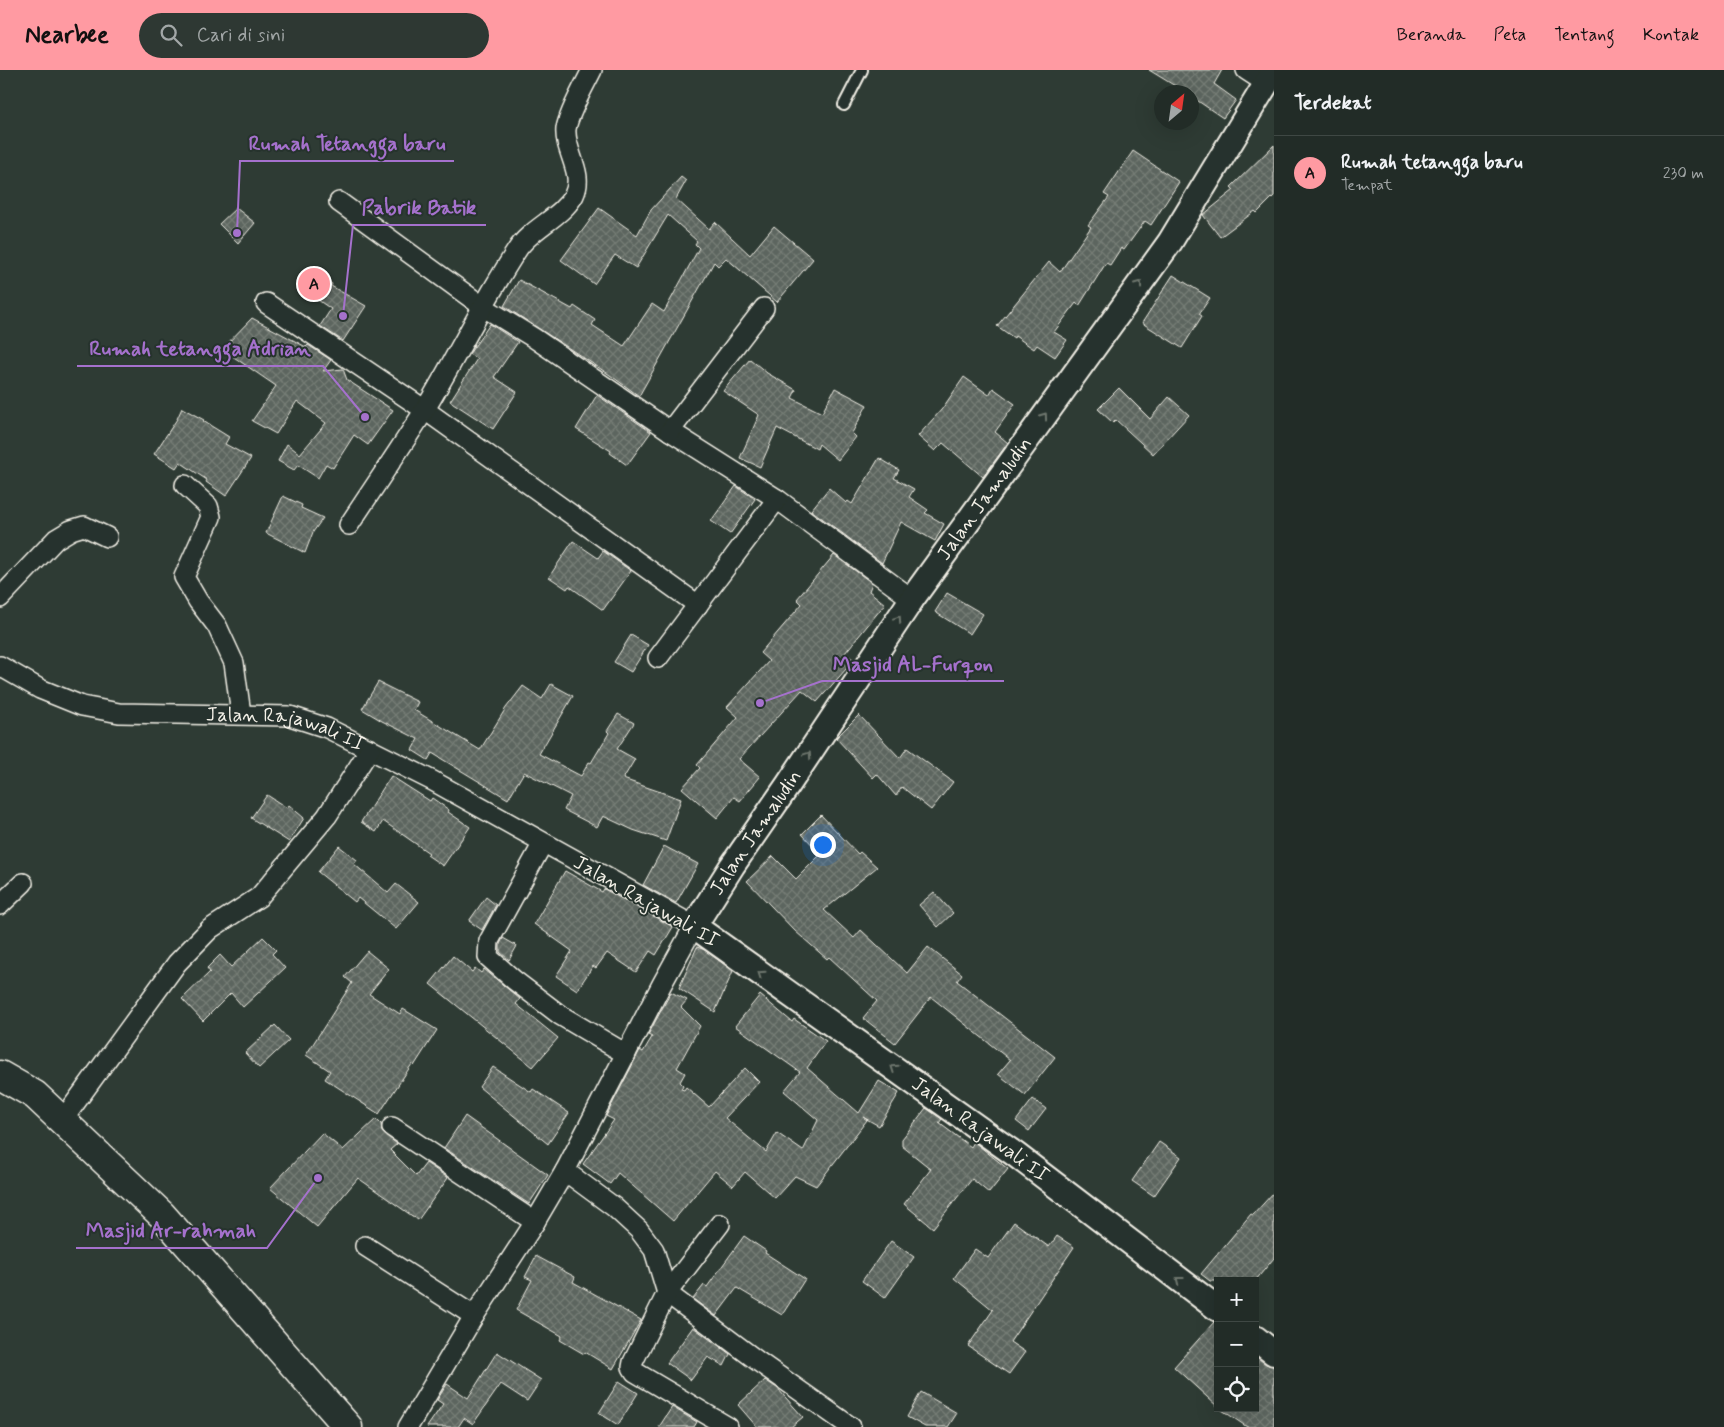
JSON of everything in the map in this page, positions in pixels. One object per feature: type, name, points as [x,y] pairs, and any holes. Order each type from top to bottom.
[{"type":"main road","points":[[0,1074],[35,1095],[162,1215],[348,1427]]},
{"type":"street","points":[[349,525],[424,410],[482,306],[518,247],[566,206],[575,193],[577,177],[566,141],[566,127],[592,70]]},
{"type":"street","points":[[1246,70],[1270,77]]},
{"type":"street","name":"Jalan Jamaludin","points":[[694,926],[732,866],[912,599],[1170,242],[1270,77]]},
{"type":"street","points":[[340,202],[482,306],[534,338],[670,431],[777,498],[912,599]]},
{"type":"street","points":[[266,303],[424,410],[698,604]]},
{"type":"street","points":[[670,431],[764,308]]},
{"type":"street","points":[[185,486],[208,506],[211,518],[184,577],[198,601],[217,626],[234,663],[241,714]]},
{"type":"street","points":[[658,658],[777,498]]},
{"type":"street","points":[[0,598],[56,539],[71,530],[84,526],[107,538]]},
{"type":"street","name":"Jalan Rajawali II","points":[[0,666],[40,689],[82,706],[119,713],[290,716],[327,728],[433,781],[694,926],[1016,1154],[1214,1306]]},
{"type":"street","points":[[62,1121],[177,963],[210,929],[259,897],[327,816],[370,749]]},
{"type":"street","points":[[543,843],[489,941],[488,956],[514,980],[560,1015],[626,1054]]},
{"type":"street","points":[[0,905],[23,883]]},
{"type":"street","points":[[408,1427],[474,1316],[535,1222],[565,1171],[694,926]]},
{"type":"street","points":[[392,1127],[535,1222]]},
{"type":"street","points":[[565,1171],[614,1207],[639,1230],[654,1250],[667,1293],[759,1362],[851,1427]]},
{"type":"street","points":[[720,1224],[667,1293],[632,1367],[635,1372],[728,1427]]},
{"type":"street","points":[[365,1246],[474,1316]]},
{"type":"lane","points":[[844,105],[862,70]]},
{"type":"building","points":[[1149,70],[1222,70],[1214,84],[1236,100],[1223,118],[1199,102],[1199,85],[1174,85]]},
{"type":"building","points":[[1274,145],[1274,196],[1257,213],[1255,211],[1220,237],[1203,215],[1234,190],[1231,187]]},
{"type":"building","points":[[1133,151],[1179,182],[1151,225],[1145,221],[1124,250],[1121,248],[1110,265],[1106,263],[1079,306],[1076,303],[1054,332],[1067,340],[1055,357],[1037,345],[1034,349],[1015,336],[1014,338],[997,326],[1049,262],[1060,272],[1091,227],[1088,225],[1109,197],[1104,194]]},
{"type":"building","points":[[681,177],[686,181],[676,199],[709,229],[715,222],[750,255],[774,226],[813,259],[777,302],[726,258],[718,266],[714,262],[639,396],[504,306],[519,280],[572,309],[574,306],[595,320],[592,325],[624,346],[652,304],[664,312],[699,248],[695,244],[697,241],[668,215],[636,268],[615,255],[594,284],[561,260],[599,208],[637,235],[651,210]]},
{"type":"building","points":[[236,208],[255,223],[238,243],[219,224]]},
{"type":"building","points":[[309,268],[332,284],[331,286],[366,306],[343,341],[320,326],[331,309],[296,285]]},
{"type":"building","points":[[1173,275],[1210,298],[1199,314],[1202,316],[1182,348],[1142,323]]},
{"type":"building","points":[[252,318],[306,347],[308,345],[331,360],[323,371],[343,369],[347,380],[393,410],[368,445],[354,435],[333,468],[326,464],[318,478],[298,465],[294,470],[278,461],[287,444],[300,454],[326,423],[297,401],[276,434],[252,421],[276,386],[222,349]]},
{"type":"building","points":[[490,324],[518,342],[494,377],[517,392],[493,429],[450,401],[477,359],[469,354]]},
{"type":"building","points":[[750,359],[767,373],[796,390],[792,398],[822,413],[835,388],[867,405],[852,433],[856,437],[838,460],[819,444],[817,449],[777,428],[760,467],[740,458],[759,415],[723,391]]},
{"type":"building","points":[[964,377],[989,395],[993,388],[1015,404],[995,432],[1008,443],[983,477],[943,443],[935,451],[918,436],[942,409]]},
{"type":"building","points":[[1119,388],[1150,419],[1169,397],[1189,415],[1153,454],[1116,420],[1113,423],[1098,409]]},
{"type":"building","points":[[597,395],[651,432],[627,465],[610,453],[611,451],[576,429]]},
{"type":"building","points":[[182,408],[229,437],[225,444],[251,458],[226,496],[206,482],[207,480],[180,462],[176,468],[154,454]]},
{"type":"building","points":[[879,458],[899,470],[894,478],[914,489],[909,497],[928,510],[925,513],[944,524],[935,541],[901,522],[882,563],[811,510],[829,488],[846,503],[848,501],[852,504]]},
{"type":"building","points":[[736,486],[755,499],[730,534],[711,521]]},
{"type":"building","points":[[283,496],[302,505],[301,508],[323,518],[313,532],[305,553],[266,533]]},
{"type":"building","points":[[573,541],[598,558],[603,551],[631,571],[603,610],[569,586],[567,589],[549,577]]},
{"type":"building","points":[[834,555],[872,583],[869,591],[885,604],[845,653],[854,660],[817,702],[802,690],[739,759],[760,777],[740,801],[734,797],[717,818],[682,788],[700,768],[697,765],[738,717],[727,707],[769,661],[760,653],[802,604],[797,599]]},
{"type":"building","points":[[947,593],[983,614],[970,634],[935,612]]},
{"type":"building","points":[[631,635],[648,645],[631,672],[614,662]]},
{"type":"building","points":[[378,682],[418,702],[414,710],[480,750],[506,708],[523,686],[542,699],[551,684],[573,696],[539,754],[581,776],[609,733],[607,731],[618,714],[634,723],[617,749],[635,759],[623,779],[681,799],[666,841],[633,830],[603,816],[597,827],[564,810],[571,796],[524,772],[508,799],[432,753],[428,760],[412,750],[418,739],[362,709]]},
{"type":"building","points":[[859,715],[900,758],[907,748],[953,782],[931,810],[902,787],[896,796],[877,774],[873,778],[836,738]]},
{"type":"building","points":[[391,776],[430,801],[432,798],[470,827],[443,866],[427,855],[429,853],[383,821],[376,832],[361,822]]},
{"type":"building","points":[[267,795],[287,808],[289,805],[304,818],[289,842],[251,818]]},
{"type":"building","points":[[821,815],[858,854],[860,852],[877,867],[824,910],[854,938],[861,930],[907,973],[928,947],[962,974],[957,981],[1055,1057],[1025,1095],[998,1074],[1010,1060],[931,997],[895,1043],[863,1018],[877,1001],[829,957],[827,959],[795,931],[747,881],[773,856],[796,879],[821,854],[802,834]]},
{"type":"building","points":[[339,846],[357,860],[354,864],[388,893],[396,884],[419,902],[396,929],[358,898],[355,902],[318,872]]},
{"type":"building","points":[[664,846],[698,864],[676,903],[643,885]]},
{"type":"building","points":[[565,871],[602,892],[604,889],[673,927],[656,955],[650,951],[636,972],[607,953],[596,968],[593,966],[577,990],[556,976],[572,951],[534,924]]},
{"type":"building","points":[[934,892],[953,913],[938,927],[919,905]]},
{"type":"building","points":[[486,897],[496,905],[482,930],[469,921]]},
{"type":"building","points":[[263,937],[276,950],[272,954],[285,968],[243,1007],[231,993],[203,1021],[182,999],[210,972],[207,968],[220,955],[231,967]]},
{"type":"building","points":[[503,938],[517,946],[509,960],[500,952],[500,944]]},
{"type":"building","points":[[697,947],[705,950],[733,971],[715,1012],[679,988]]},
{"type":"building","points":[[367,951],[389,969],[369,994],[400,1014],[403,1009],[437,1030],[414,1066],[412,1064],[379,1114],[325,1079],[330,1071],[306,1055],[352,983],[345,977]]},
{"type":"building","points":[[453,956],[472,972],[475,968],[481,973],[484,969],[520,999],[516,1004],[558,1038],[533,1067],[430,984]]},
{"type":"building","points":[[671,992],[687,1000],[681,1007],[700,1026],[677,1068],[685,1073],[680,1082],[683,1085],[681,1089],[684,1090],[686,1087],[709,1107],[745,1068],[759,1082],[725,1118],[766,1152],[777,1133],[803,1151],[818,1120],[784,1091],[800,1072],[735,1026],[760,995],[792,1022],[794,1019],[826,1041],[807,1068],[859,1113],[879,1081],[899,1093],[879,1126],[863,1117],[867,1120],[816,1186],[795,1176],[775,1198],[745,1172],[733,1186],[715,1171],[673,1221],[618,1173],[610,1184],[583,1164],[614,1120],[606,1116],[640,1050],[643,1052],[652,1037],[648,1035]]},
{"type":"building","points":[[275,1025],[289,1040],[259,1068],[245,1053]]},
{"type":"building","points":[[493,1067],[531,1092],[533,1089],[569,1113],[548,1144],[479,1087]]},
{"type":"building","points":[[1033,1099],[1046,1109],[1029,1131],[1016,1121]]},
{"type":"building","points":[[926,1108],[942,1119],[939,1123],[971,1147],[974,1142],[1008,1169],[989,1193],[972,1179],[933,1228],[904,1204],[931,1169],[902,1146],[902,1139]]},
{"type":"building","points":[[465,1116],[548,1175],[529,1204],[444,1148]]},
{"type":"building","points":[[376,1119],[381,1124],[382,1132],[397,1144],[390,1150],[416,1176],[426,1163],[448,1178],[418,1220],[358,1178],[317,1227],[270,1188],[322,1133],[343,1150]]},
{"type":"building","points":[[1159,1142],[1181,1157],[1154,1196],[1132,1181]]},
{"type":"building","points":[[1274,1192],[1274,1258],[1258,1277],[1214,1277],[1214,1281],[1210,1281],[1201,1274],[1251,1214],[1253,1215]]},
{"type":"building","points":[[1014,1222],[1049,1247],[1057,1236],[1074,1247],[1010,1342],[1025,1352],[1009,1374],[968,1346],[993,1310],[954,1278],[975,1249],[988,1258]]},
{"type":"building","points":[[744,1236],[766,1251],[765,1253],[805,1279],[782,1315],[737,1288],[716,1316],[693,1299],[704,1285],[707,1287]]},
{"type":"building","points":[[891,1241],[914,1257],[885,1298],[862,1281]]},
{"type":"building","points":[[536,1256],[575,1277],[573,1282],[641,1320],[613,1369],[560,1340],[562,1336],[516,1310],[532,1280],[525,1277]]},
{"type":"building","points":[[1214,1322],[1214,1403],[1174,1367]]},
{"type":"building","points":[[693,1327],[730,1354],[724,1366],[708,1357],[691,1380],[667,1363]]},
{"type":"building","points":[[497,1352],[541,1380],[527,1401],[501,1384],[473,1424],[464,1418],[458,1427],[427,1427],[443,1404],[437,1400],[447,1384],[468,1398]]},
{"type":"building","points":[[1259,1359],[1266,1364],[1274,1366],[1274,1427],[1247,1427],[1225,1412],[1259,1412]]},
{"type":"building","points":[[765,1380],[777,1388],[803,1417],[791,1427],[757,1427],[738,1405]]},
{"type":"building","points":[[619,1381],[638,1393],[618,1425],[599,1413]]},
{"type":"building","points":[[921,1392],[957,1413],[948,1427],[925,1427],[907,1417]]},
{"type":"building","points":[[672,1407],[697,1422],[694,1427],[659,1427]]},
{"type":"place","name":"Rumah Tetangga baru","points":[[237,233]]},
{"type":"place","name":"Rumah tetangga baru","points":[[314,284]]},
{"type":"place","name":"Pabrik Batik","points":[[343,316]]},
{"type":"place","name":"Rumah tetangga Adrian","points":[[365,417]]},
{"type":"place","name":"Masjid AL-Furqon","points":[[760,703]]},
{"type":"place","name":"Masjid Ar-rahmah","points":[[318,1178]]}]
